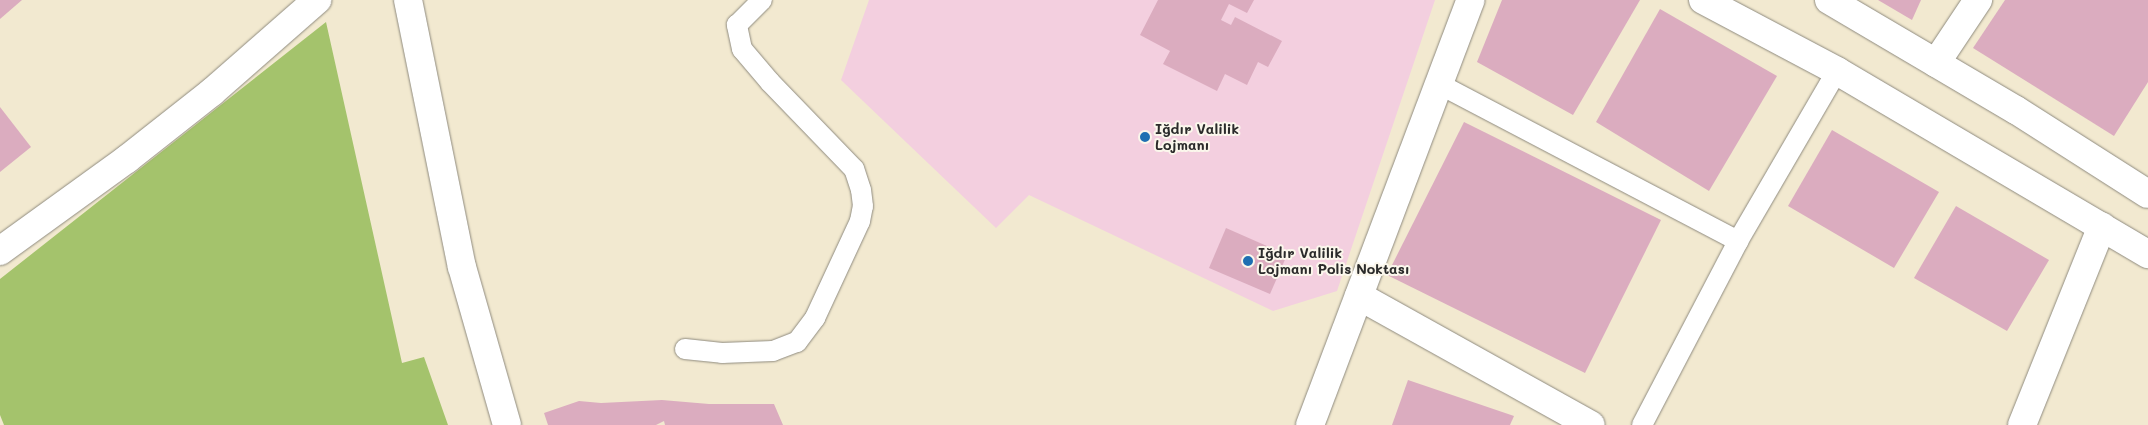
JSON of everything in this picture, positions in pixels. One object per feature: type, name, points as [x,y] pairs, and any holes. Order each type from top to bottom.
[{"type":"street","points":[[0,251],[135,153],[212,92],[317,0]]},
{"type":"street","points":[[408,0],[462,267],[507,425]]},
{"type":"street","points":[[1310,425],[1471,0]]},
{"type":"street","points":[[1703,0],[1837,71],[2148,254]]},
{"type":"street","points":[[1829,0],[1936,63],[2148,194]]},
{"type":"street","points":[[1936,63],[1978,0]]},
{"type":"street","points":[[2022,425],[2102,226]]},
{"type":"street","points":[[1359,296],[1590,425]]},
{"type":"lane","points":[[685,349],[722,353],[774,351],[797,342],[815,318],[860,221],[863,206],[861,190],[854,169],[770,82],[742,49],[737,25],[751,4]]},
{"type":"lane","points":[[1642,425],[1738,241],[1837,71]]},
{"type":"lane","points":[[1439,84],[1738,241]]},
{"type":"shaded area","name":"Iğdır Valilik Lojmanı","points":[[869,0],[1435,0],[1337,291],[1273,311],[1029,195],[996,228],[841,80]]},
{"type":"green space","points":[[326,22],[402,363],[424,357],[448,425],[4,425],[0,415],[0,279]]},
{"type":"building","points":[[0,0],[22,0],[0,19]]},
{"type":"building","name":"Iğdır Valilik Lojmanı","points":[[1158,0],[1254,0],[1247,13],[1229,4],[1221,20],[1231,25],[1235,17],[1282,41],[1268,67],[1258,62],[1247,85],[1225,74],[1217,91],[1163,64],[1170,51],[1140,35]]},
{"type":"building","points":[[1502,0],[1640,0],[1573,115],[1477,62]]},
{"type":"building","points":[[1878,0],[1921,0],[1912,20]]},
{"type":"building","points":[[2005,0],[2148,0],[2148,82],[2114,136],[1973,48]]},
{"type":"building","points":[[1660,9],[1777,76],[1709,191],[1596,122]]},
{"type":"building","points":[[0,107],[31,147],[0,172]]},
{"type":"building","points":[[1464,122],[1661,220],[1585,373],[1387,275]]},
{"type":"building","points":[[1832,130],[1939,192],[1894,268],[1788,206]]},
{"type":"building","points":[[1956,206],[2049,260],[2007,331],[1914,278]]},
{"type":"building","name":"Iğdır Valilik Lojmanı Polis Noktası","points":[[1226,228],[1287,255],[1270,294],[1209,268]]},
{"type":"building","points":[[1408,380],[1514,416],[1510,425],[1392,425]]},
{"type":"building","points":[[662,400],[709,404],[774,404],[783,425],[665,425],[664,421],[656,425],[548,425],[544,413],[579,401],[601,403]]},
{"type":"place","name":"Iğdır Valilik Lojmanı","points":[[1145,137]]},
{"type":"place","name":"Iğdır Valilik Lojmanı Polis Noktası","points":[[1248,261]]}]
